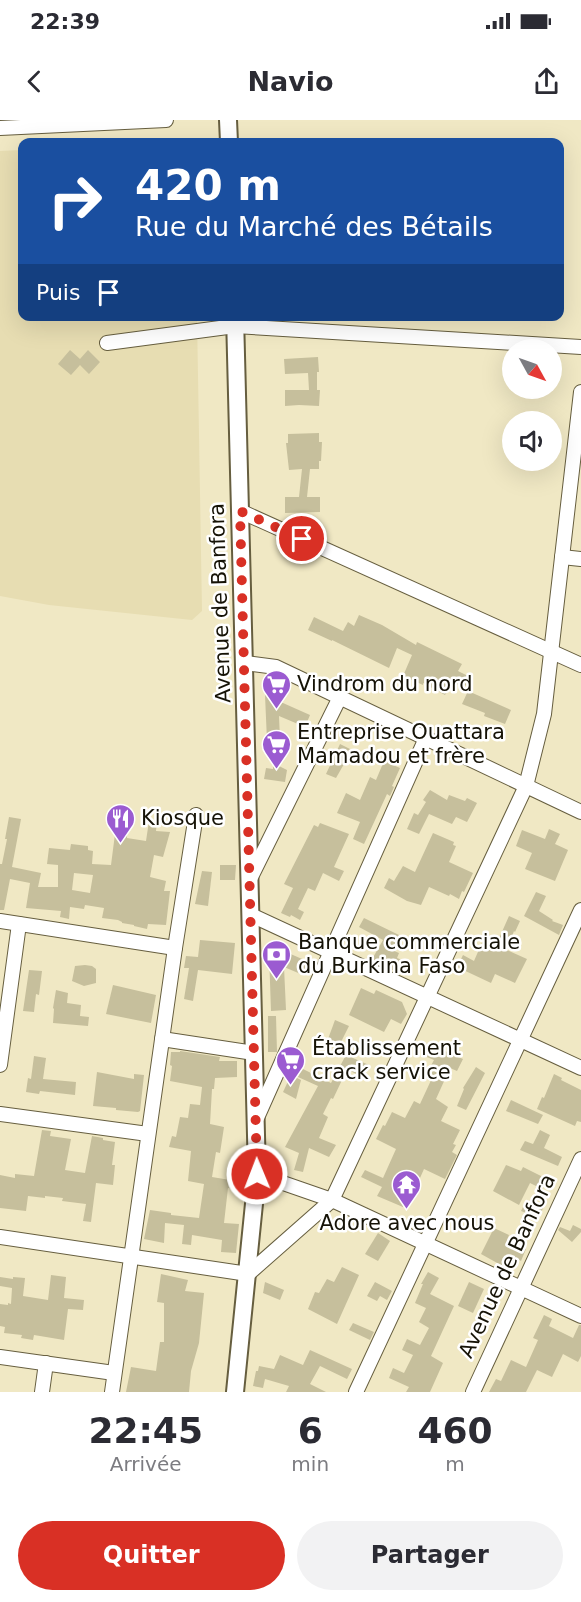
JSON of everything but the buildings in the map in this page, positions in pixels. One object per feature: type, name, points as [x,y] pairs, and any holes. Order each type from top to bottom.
[{"type":"main road","points":[[228,120],[229,138]]},
{"type":"main road","name":"Avenue de Banfora","points":[[235,321],[257,1174],[235,1392]]},
{"type":"street","points":[[0,128],[166,120]]},
{"type":"street","points":[[107,343],[235,321],[581,347]]},
{"type":"street","points":[[0,1236],[248,1274],[332,1200],[526,786],[544,714],[581,392]]},
{"type":"street","points":[[240,511],[581,665]]},
{"type":"street","points":[[562,557],[581,559]]},
{"type":"street","points":[[245,663],[276,667],[581,812]]},
{"type":"street","name":"Avenue de Banfora","points":[[250,879],[340,697]]},
{"type":"street","name":"Avenue de Banfora","points":[[256,1120],[426,738]]},
{"type":"street","points":[[112,1392],[196,815]]},
{"type":"street","points":[[356,1392],[581,910]]},
{"type":"street","points":[[251,915],[581,1068]]},
{"type":"street","points":[[0,921],[175,948]]},
{"type":"street","points":[[0,1065],[20,924]]},
{"type":"street","points":[[162,1039],[254,1053]]},
{"type":"street","points":[[0,1114],[148,1134]]},
{"type":"street","name":"Avenue de Banfora","points":[[473,1392],[581,1159]]},
{"type":"street","points":[[257,1174],[332,1200],[581,1316]]},
{"type":"street","points":[[0,1357],[114,1373]]},
{"type":"street","points":[[42,1392],[46,1363]]},
{"type":"shaded area","points":[[18,150],[18,321],[197,321],[202,611],[192,620],[49,605],[0,596],[0,151]]},
{"type":"place","name":"Vindrom du nord","points":[[276,710]]},
{"type":"place","name":"Entreprise Ouattara Mamadou et frère","points":[[276,770]]},
{"type":"place","name":"Kiosque","points":[[120,844]]},
{"type":"place","name":"Banque commerciale du Burkina Faso","points":[[277,980]]},
{"type":"place","name":"Établissement crack service","points":[[291,1086]]},
{"type":"place","name":"Adore avec nous","points":[[407,1210]]},
{"type":"route","points":[[257,1174],[240,511],[302,539]]}]
